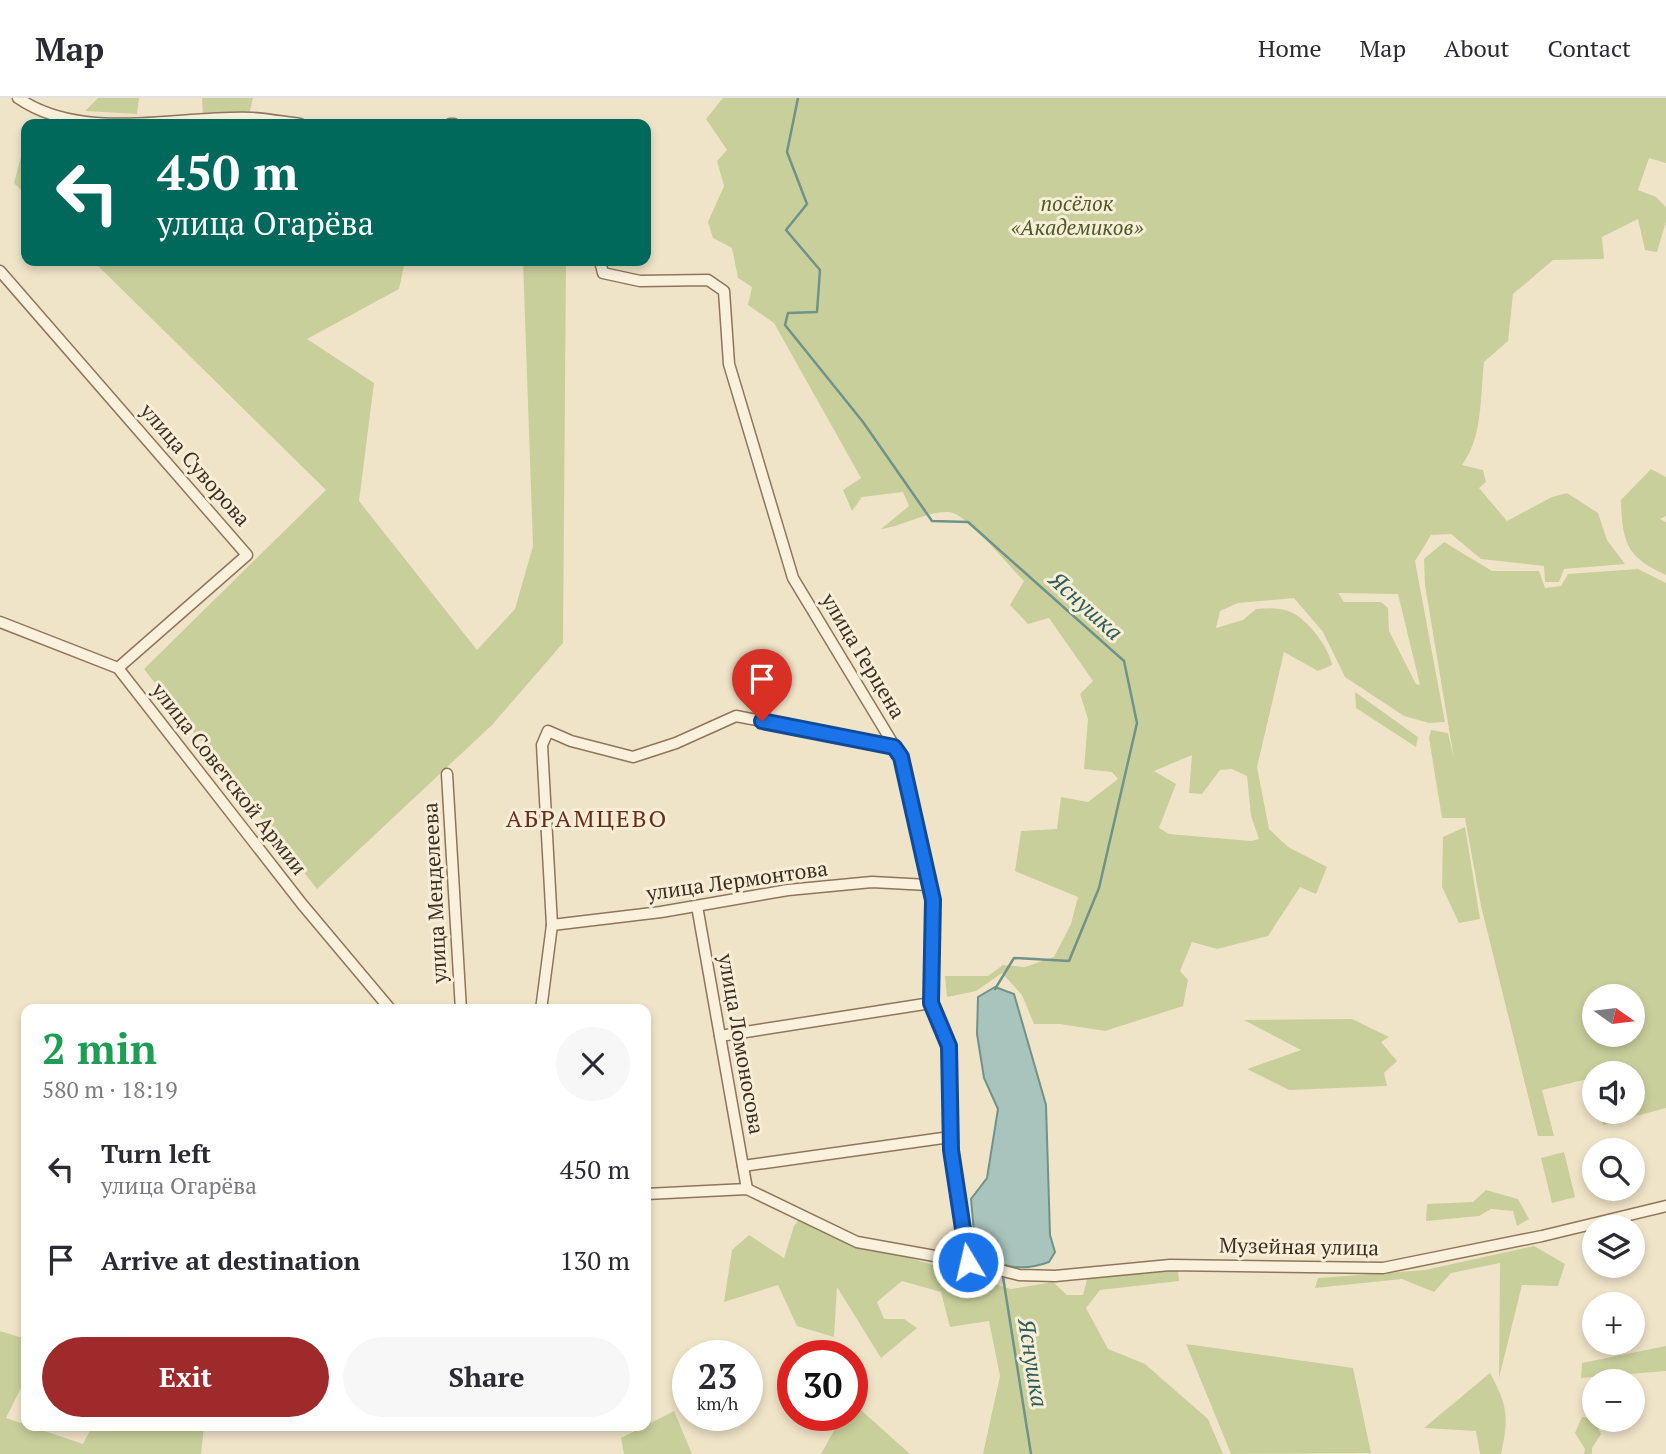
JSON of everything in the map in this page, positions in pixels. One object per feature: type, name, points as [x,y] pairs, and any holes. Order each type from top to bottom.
[{"type":"street","points":[[18,98],[37,111],[78,119]]},
{"type":"street","points":[[212,119],[260,119]]},
{"type":"street","name":"улица Герцена","points":[[601,266],[603,273],[640,281],[708,280],[724,291],[729,364],[793,578],[901,757],[933,900],[931,1003],[949,1046],[950,1137],[968,1262]]},
{"type":"street","name":"улица Суворова","points":[[0,271],[247,555],[118,668]]},
{"type":"street","points":[[0,622],[118,668]]},
{"type":"street","name":"улица Советской Армии","points":[[118,668],[302,904],[386,1004]]},
{"type":"street","points":[[542,1004],[552,925],[542,745],[548,731],[570,741],[633,757],[676,743],[736,716],[894,747]]},
{"type":"street","name":"улица Менделеева","points":[[447,774],[461,1004]]},
{"type":"street","name":"улица Лермонтова","points":[[552,925],[697,906],[789,890],[872,882],[928,885]]},
{"type":"street","name":"улица Ломоносова","points":[[697,906],[747,1189]]},
{"type":"street","points":[[720,1036],[931,1003]]},
{"type":"street","points":[[743,1166],[950,1137]]},
{"type":"street","points":[[651,1194],[747,1189],[857,1242],[968,1262]]},
{"type":"street","name":"Музейная улица","points":[[968,1262],[1019,1275],[1055,1276],[1170,1265],[1383,1268],[1542,1236],[1666,1206]]},
{"type":"green space","points":[[98,98],[139,98],[137,114],[85,111]]},
{"type":"green space","points":[[202,98],[253,98],[249,115],[203,115]]},
{"type":"green space","name":"посёлок «Академиков»","points":[[723,98],[1666,98],[1666,163],[1649,158],[1638,190],[1656,197],[1666,207],[1666,222],[1657,252],[1645,250],[1638,219],[1602,237],[1604,259],[1553,260],[1513,294],[1508,341],[1484,362],[1477,429],[1469,454],[1462,465],[1483,470],[1486,482],[1479,488],[1507,521],[1552,497],[1567,493],[1598,513],[1607,540],[1625,564],[1564,569],[1559,582],[1545,582],[1544,566],[1481,559],[1451,534],[1431,535],[1415,561],[1445,722],[1429,723],[1404,716],[1345,677],[1323,632],[1294,598],[1238,603],[1220,611],[1216,628],[1243,620],[1256,609],[1269,608],[1291,612],[1311,628],[1330,658],[1332,665],[1318,671],[1284,652],[1257,767],[1269,829],[1288,847],[1327,867],[1316,894],[1300,887],[1268,936],[1217,949],[1192,942],[1180,971],[1188,980],[1183,1006],[1105,1031],[1060,1024],[1034,1024],[1022,995],[1002,973],[976,991],[947,997],[945,976],[988,976],[1003,965],[1025,967],[1054,957],[1071,924],[1078,897],[1015,871],[1021,831],[1057,829],[1061,797],[1088,802],[1118,779],[1112,772],[1084,769],[1088,719],[1080,694],[1093,681],[1049,618],[1028,624],[1010,605],[1024,581],[966,521],[949,512],[941,512],[881,529],[909,506],[903,492],[862,497],[852,511],[843,490],[861,478],[774,323],[748,305],[752,287],[738,278],[732,248],[713,238],[708,222],[724,186],[717,161],[727,150],[706,119]],"holes":[[[1338,593],[1398,594],[1420,685],[1416,684],[1389,631],[1388,608],[1381,602],[1344,602]],[[1192,755],[1189,793],[1202,794],[1220,770],[1232,769],[1247,776],[1251,816],[1259,839],[1251,841],[1169,834],[1159,828],[1176,784],[1154,771]]]},
{"type":"green space","points":[[21,157],[21,190],[14,183]]},
{"type":"green space","points":[[98,266],[404,266],[399,289],[307,339],[374,383],[359,501],[477,650],[515,609],[533,546],[523,266],[566,266],[563,643],[492,725],[317,889],[144,669],[326,490]]},
{"type":"green space","points":[[1651,469],[1666,477],[1666,516],[1660,519],[1666,522],[1666,575],[1642,562],[1634,554],[1623,527],[1621,500]]},
{"type":"green space","points":[[1444,542],[1492,571],[1539,571],[1545,588],[1561,586],[1568,574],[1638,569],[1666,583],[1666,1108],[1645,1114],[1645,1061],[1582,1061],[1582,1080],[1542,1090],[1554,1136],[1538,1136],[1481,906],[1465,818],[1442,818],[1429,738],[1431,730],[1448,733],[1454,759],[1425,585],[1424,559]]},
{"type":"green space","points":[[1355,692],[1418,737],[1416,747],[1356,708]]},
{"type":"green space","points":[[1465,827],[1480,919],[1459,923],[1442,887],[1443,837]]},
{"type":"green space","points":[[1352,1019],[1389,1037],[1381,1042],[1397,1061],[1384,1073],[1387,1086],[1289,1090],[1247,1069],[1301,1050],[1244,1020]]},
{"type":"green space","points":[[1564,1152],[1575,1197],[1552,1203],[1541,1158]]},
{"type":"green space","points":[[1486,1190],[1518,1199],[1529,1219],[1517,1226],[1513,1211],[1491,1209],[1479,1216],[1426,1221],[1427,1204],[1473,1202]]},
{"type":"green space","points":[[800,1218],[854,1247],[894,1253],[1011,1289],[1053,1282],[1067,1295],[1083,1295],[1088,1276],[1178,1270],[1179,1281],[1100,1290],[1086,1308],[1108,1349],[1145,1364],[1208,1419],[1223,1454],[983,1454],[1000,1376],[989,1321],[950,1327],[941,1292],[902,1281],[877,1302],[884,1319],[904,1319],[917,1328],[881,1358],[837,1287],[834,1337],[797,1326],[778,1285],[724,1302],[732,1250],[749,1235],[784,1258],[794,1226]]},
{"type":"green space","points":[[1534,1246],[1565,1264],[1558,1286],[1522,1285],[1499,1378],[1500,1263],[1451,1273],[1434,1292],[1402,1279],[1315,1288],[1318,1278],[1425,1270]]},
{"type":"green space","points":[[0,1331],[21,1337],[21,1388],[6,1418],[21,1423],[21,1431],[44,1431],[83,1444],[90,1431],[203,1431],[201,1454],[0,1454]]},
{"type":"green space","points":[[1186,1344],[1353,1368],[1371,1453],[1231,1454]]},
{"type":"green space","points":[[1666,1346],[1666,1371],[1645,1373],[1645,1369],[1582,1369],[1581,1378],[1582,1363],[1622,1355],[1645,1355],[1645,1350]]},
{"type":"green space","points":[[1490,1373],[1504,1404],[1506,1421],[1501,1454],[1480,1454],[1476,1431],[1424,1428]]},
{"type":"green space","points":[[672,1412],[672,1431],[682,1431],[692,1454],[624,1454],[621,1438],[635,1431],[651,1431],[651,1423]]},
{"type":"green space","points":[[868,1416],[910,1454],[821,1454],[834,1431],[868,1431]]},
{"type":"green space","points":[[1582,1417],[1582,1432],[1600,1432],[1592,1454],[1584,1454],[1585,1449],[1575,1433]]},
{"type":"water","points":[[995,987],[1014,994],[1046,1105],[1050,1235],[1055,1252],[1049,1262],[1029,1267],[1003,1264],[976,1253],[971,1199],[987,1178],[998,1109],[984,1078],[977,1034],[978,997]]},
{"type":"waterway","name":"Яснушка","points":[[798,98],[787,152],[807,204],[786,230],[820,270],[817,312],[788,313],[785,325],[863,422],[932,521],[968,522],[1124,661],[1137,723],[1099,888],[1069,961],[1014,958],[995,989]]},
{"type":"waterway","name":"Яснушка","points":[[1003,1277],[1031,1454]]},
{"type":"district","name":"АБРАМЦЕВО","points":[[587,819]]},
{"type":"route","points":[[762,721],[894,747],[901,757],[933,900],[931,1003],[949,1046],[948,1111],[951,1150],[968,1262]]}]
